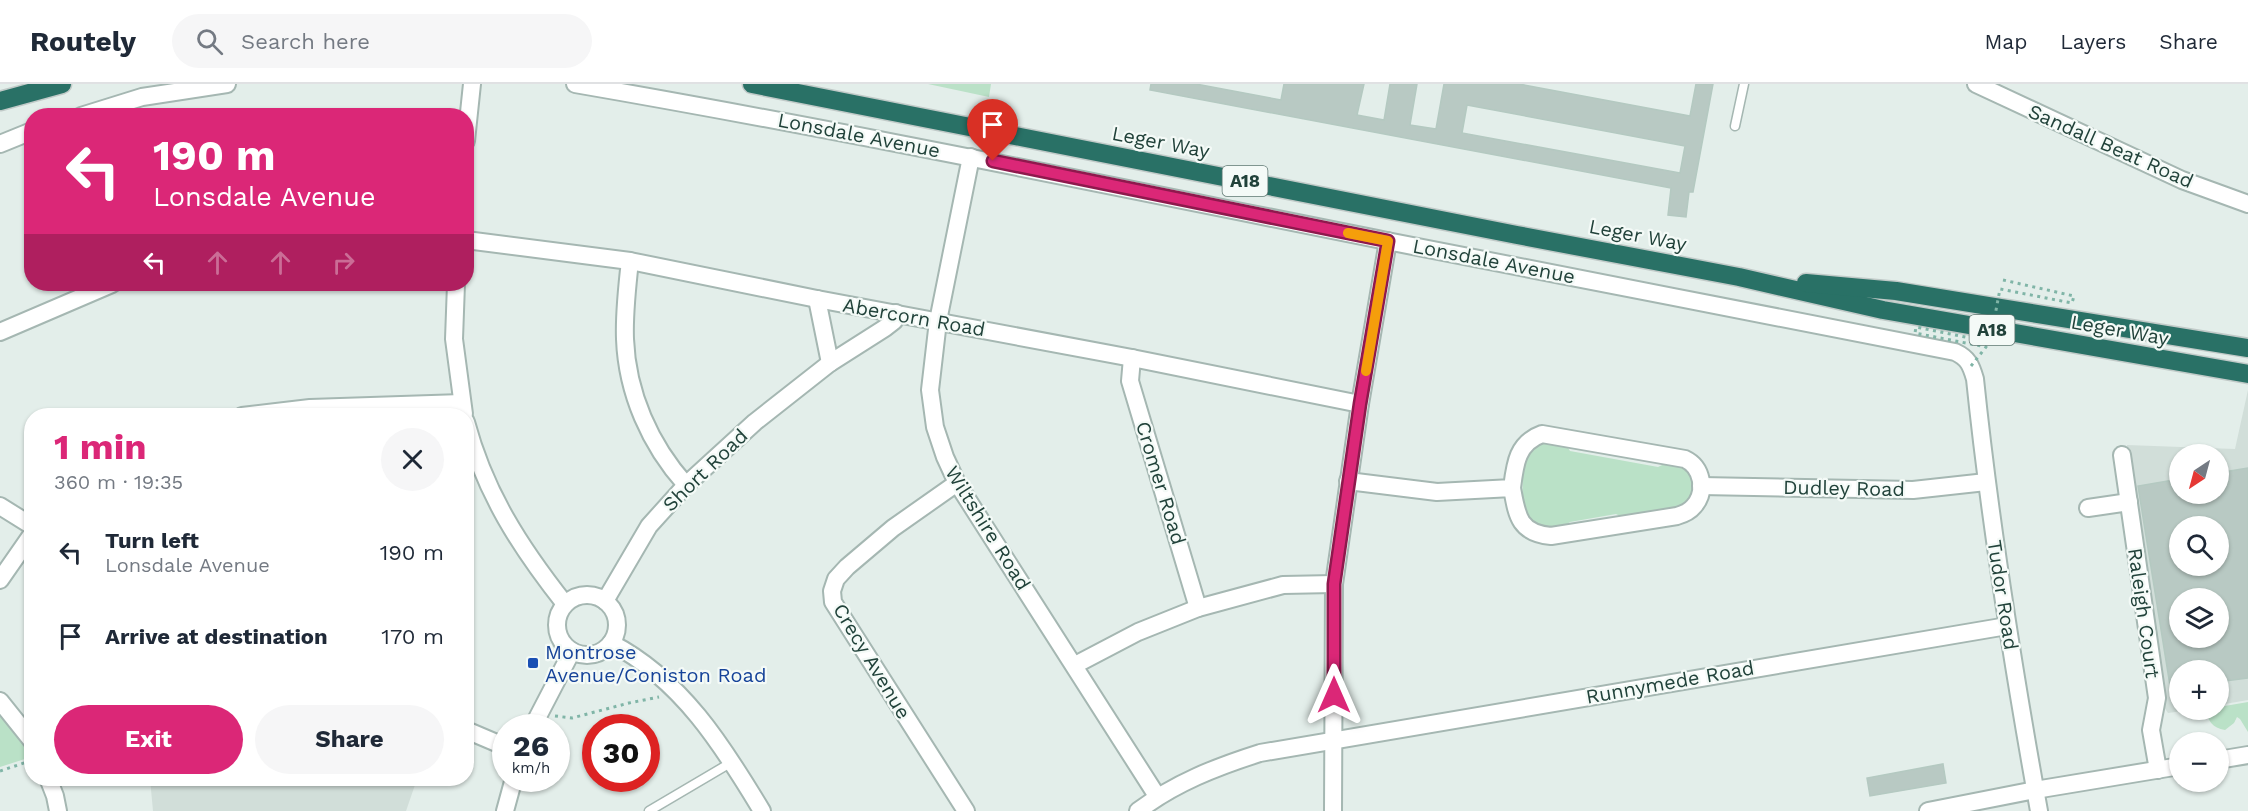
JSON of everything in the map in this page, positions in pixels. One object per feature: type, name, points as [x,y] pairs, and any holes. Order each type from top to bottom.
[{"type":"highway","points":[[0,101],[62,84]]},
{"type":"highway","name":"Leger Way","points":[[752,84],[1739,277],[1882,310],[2248,374]]},
{"type":"highway","name":"Leger Way","points":[[1739,277],[1896,291],[2248,348]]},
{"type":"street","points":[[107,108],[142,97],[227,84]]},
{"type":"street","points":[[469,108],[472,84]]},
{"type":"street","name":"Lonsdale Avenue","points":[[575,84],[971,157],[1955,352],[1966,357],[1973,372]]},
{"type":"street","name":"Sandall Beat Road","points":[[1976,84],[2182,180],[2248,204]]},
{"type":"street","points":[[0,144],[24,134]]},
{"type":"street","name":"Wiltshire Road","points":[[971,157],[938,321],[930,390],[931,408],[945,458],[957,483],[1157,796]]},
{"type":"street","name":"Abercorn Road","points":[[474,241],[630,261],[1360,404]]},
{"type":"street","points":[[1333,811],[1334,584],[1360,404],[1388,241]]},
{"type":"street","points":[[630,261],[625,313],[628,369],[645,423],[660,451],[686,485]]},
{"type":"street","points":[[0,332],[96,291]]},
{"type":"street","points":[[456,291],[454,339],[463,408]]},
{"type":"street","points":[[817,299],[830,363]]},
{"type":"street","name":"Short Road","points":[[605,601],[649,526],[686,485],[755,422],[830,363],[885,328],[894,321],[896,313]]},
{"type":"street","name":"Cromer Road","points":[[1132,358],[1130,381],[1198,608]]},
{"type":"street","name":"Tudor Road","points":[[1973,372],[2007,626],[2039,811]]},
{"type":"street","points":[[1542,434],[1685,459],[1693,463],[1697,469],[1701,493],[1694,506],[1677,516],[1551,536],[1539,535],[1523,525],[1518,517],[1512,488],[1519,452],[1527,442],[1542,434]]},
{"type":"street","points":[[474,446],[482,469],[508,522],[530,559],[565,604]]},
{"type":"street","name":"Raleigh Court","points":[[2122,455],[2157,698],[2151,730],[2158,770]]},
{"type":"street","points":[[1348,481],[1437,492],[1512,488]]},
{"type":"street","name":"Dudley Road","points":[[1701,486],[1913,490],[1986,482]]},
{"type":"street","name":"Crecy Avenue","points":[[957,483],[893,528],[847,567],[836,579],[832,591],[833,602],[966,811]]},
{"type":"street","points":[[2088,508],[2129,502]]},
{"type":"street","points":[[0,506],[24,521]]},
{"type":"street","points":[[0,580],[24,546]]},
{"type":"street","points":[[1075,665],[1138,632],[1198,608],[1282,585],[1334,584]]},
{"type":"street","points":[[583,595],[599,597],[612,608],[617,621],[617,631],[611,643],[603,651],[590,655],[572,651],[564,644],[557,629],[559,614],[565,604],[583,595]]},
{"type":"street","name":"Runnymede Road","points":[[1138,811],[1157,796],[1216,767],[1260,753],[2007,626]]},
{"type":"street","points":[[611,643],[656,673],[679,693],[733,762],[762,811]]},
{"type":"street","points":[[539,714],[572,651]]},
{"type":"street","points":[[0,701],[24,731]]},
{"type":"street","points":[[474,733],[492,741]]},
{"type":"street","points":[[2229,758],[2248,755]]},
{"type":"street","points":[[1928,811],[2169,768]]},
{"type":"street","points":[[51,786],[58,811]]},
{"type":"street","points":[[505,811],[510,792]]},
{"type":"lane","points":[[1735,126],[1744,84]]},
{"type":"lane","points":[[649,811],[733,762]]},
{"type":"path","points":[[1973,372],[1986,347],[1915,333],[1916,327],[1990,342],[2000,289],[2072,303],[2074,296],[2003,280]]},
{"type":"path","points":[[570,718],[679,693]]},
{"type":"path","points":[[0,771],[24,763]]},
{"type":"shaded area","points":[[2248,390],[2248,700],[2229,703],[2229,660],[2169,660],[2168,713],[2160,701],[2132,502],[2127,445],[2169,447],[2169,504],[2229,504],[2229,449],[2235,449]]},
{"type":"shaded area","points":[[151,786],[415,786],[406,811],[153,811]]},
{"type":"green space","points":[[928,84],[991,84],[989,97]]},
{"type":"green space","points":[[1548,441],[1565,443],[1570,451],[1658,467],[1668,462],[1676,464],[1690,473],[1693,482],[1693,496],[1680,510],[1624,518],[1616,514],[1570,522],[1561,528],[1546,529],[1530,520],[1525,514],[1522,503],[1526,454],[1531,447]]},
{"type":"green space","points":[[2248,702],[2248,732],[2237,717],[2234,723],[2225,730],[2217,728],[2210,721],[2229,720],[2229,705]]},
{"type":"green space","points":[[0,713],[24,746],[24,759],[0,767]]},
{"type":"building","points":[[1151,84],[1196,84],[1281,100],[1284,84],[1364,84],[1357,115],[1384,120],[1390,84],[1417,84],[1410,125],[1436,129],[1444,84],[1519,84],[1690,116],[1696,84],[1713,84],[1693,192],[1689,192],[1686,217],[1668,215],[1671,188],[1150,90]],"holes":[[[1467,105],[1685,146],[1680,173],[1462,133]]]},
{"type":"building","points":[[2248,468],[2248,678],[2229,681],[2229,660],[2169,660],[2169,679],[2138,486],[2169,481],[2169,504],[2229,504],[2229,471]]},
{"type":"building","points":[[1943,764],[1946,783],[1870,796],[1867,778]]},
{"type":"slow traffic","points":[[1348,233],[1388,241],[1366,371]]},
{"type":"place","name":"Montrose Avenue/Coniston Road","points":[[533,663]]},
{"type":"route","points":[[993,161],[1388,241],[1360,404],[1334,584],[1334,695]]}]
